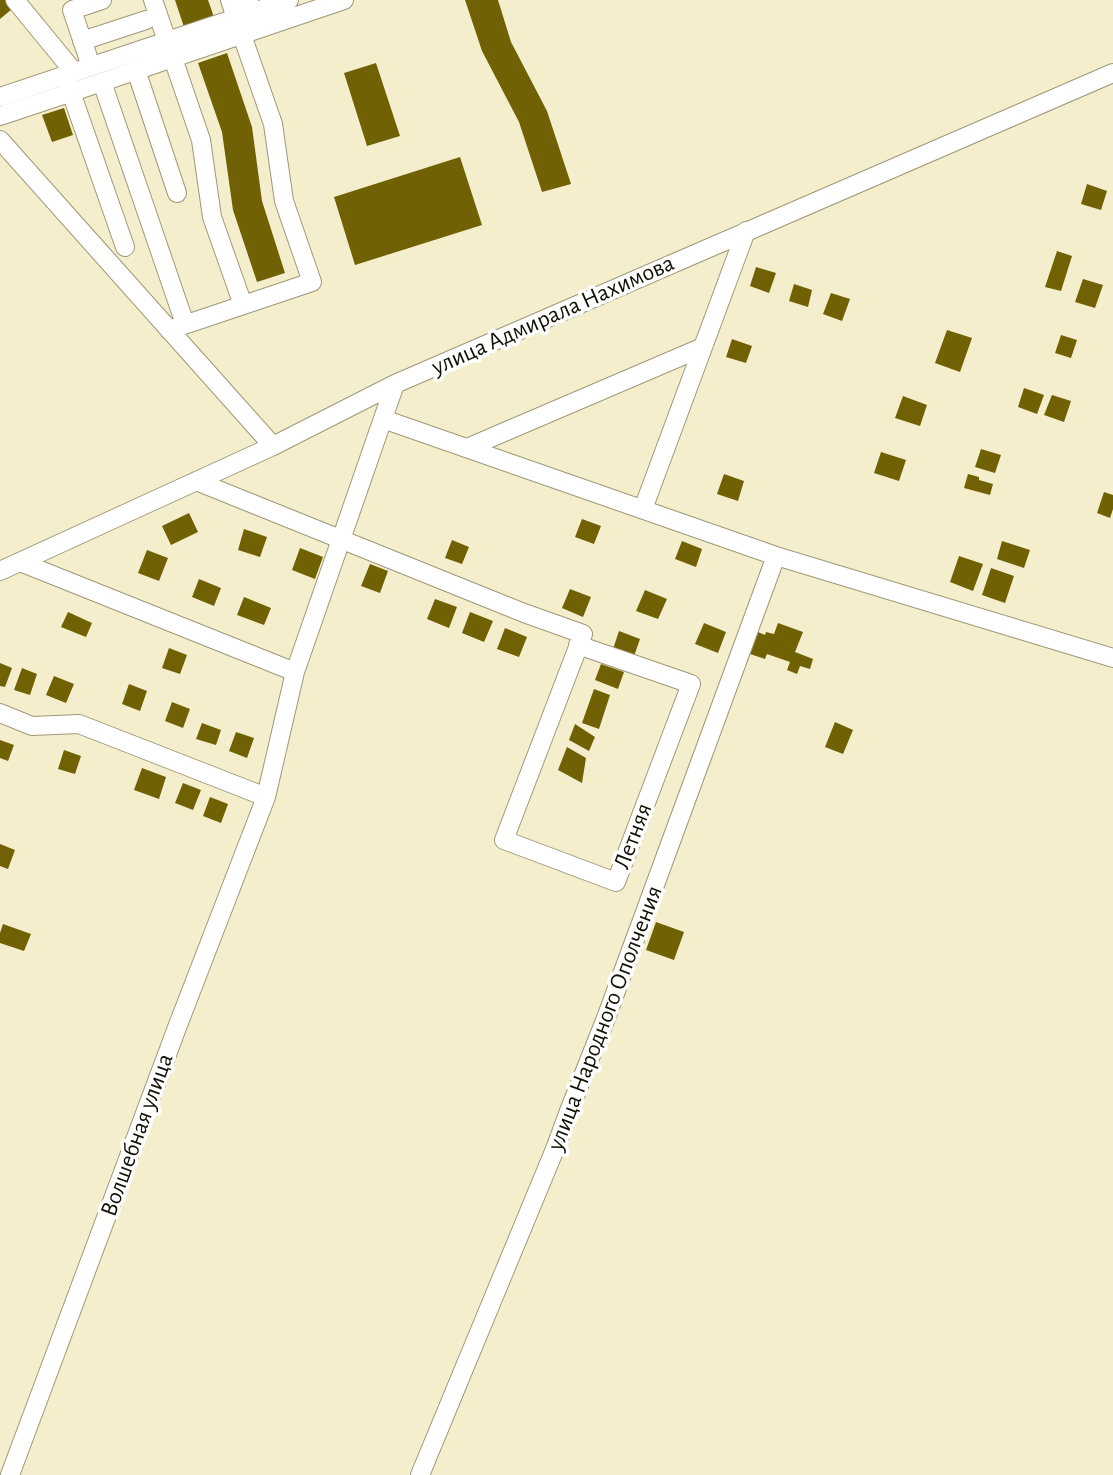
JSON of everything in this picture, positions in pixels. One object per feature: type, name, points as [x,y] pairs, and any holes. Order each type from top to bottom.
[{"type":"street","points":[[15,0],[81,78],[177,327]]},
{"type":"street","points":[[102,0],[72,10],[82,41],[81,78],[125,247]]},
{"type":"street","points":[[153,0],[201,140],[212,217],[243,305]]},
{"type":"street","points":[[236,17],[249,0]]},
{"type":"street","points":[[0,116],[81,78],[136,70],[170,49],[236,17],[289,0]]},
{"type":"street","points":[[236,17],[344,0]]},
{"type":"street","points":[[177,327],[312,282],[284,201],[273,124],[236,17]]},
{"type":"street","points":[[82,41],[146,20]]},
{"type":"street","points":[[0,97],[81,78],[170,49]]},
{"type":"street","points":[[136,70],[177,193]]},
{"type":"street","name":"улица Адмирала Нахимова","points":[[0,571],[273,446],[395,384],[1113,73]]},
{"type":"street","points":[[0,140],[177,327],[273,446]]},
{"type":"street","points":[[643,509],[746,231]]},
{"type":"street","points":[[467,448],[703,347]]},
{"type":"street","name":"Волшебная улица","points":[[10,1475],[266,797],[295,672],[395,384]]},
{"type":"street","points":[[383,419],[776,556],[1113,658]]},
{"type":"street","name":"Летняя","points":[[196,481],[583,634],[578,645],[504,840],[616,882],[691,684],[578,645]]},
{"type":"street","name":"улица Народного Ополчения","points":[[420,1475],[606,1018],[776,556]]},
{"type":"street","points":[[20,562],[295,672]]},
{"type":"street","points":[[0,713],[32,726],[79,724],[266,797]]},
{"type":"building","points":[[0,0],[5,0],[12,9],[0,19]]},
{"type":"building","points":[[175,0],[208,0],[214,17],[184,27]]},
{"type":"building","points":[[465,0],[498,0],[511,42],[547,111],[571,184],[542,192],[519,122],[482,51]]},
{"type":"building","points":[[227,53],[252,127],[262,201],[285,273],[257,282],[233,210],[222,132],[198,63]]},
{"type":"building","points":[[376,63],[400,136],[367,146],[344,73]]},
{"type":"building","points":[[64,108],[73,135],[52,142],[42,115]]},
{"type":"building","points":[[460,157],[482,225],[355,265],[334,197]]},
{"type":"building","points":[[1087,184],[1107,191],[1101,210],[1081,204]]},
{"type":"building","points":[[1057,251],[1072,256],[1061,291],[1045,287]]},
{"type":"building","points":[[756,267],[776,273],[769,293],[750,286]]},
{"type":"building","points":[[1083,279],[1103,285],[1095,308],[1075,302]]},
{"type":"building","points":[[794,284],[812,290],[808,307],[789,301]]},
{"type":"building","points":[[831,293],[850,299],[842,321],[823,314]]},
{"type":"building","points":[[947,330],[972,338],[960,372],[935,363]]},
{"type":"building","points":[[1061,335],[1077,340],[1071,358],[1055,353]]},
{"type":"building","points":[[732,339],[752,346],[746,363],[726,357]]},
{"type":"building","points":[[1024,388],[1044,395],[1037,414],[1018,407]]},
{"type":"building","points":[[1052,395],[1071,401],[1064,422],[1044,415]]},
{"type":"building","points":[[903,396],[927,405],[920,426],[895,418]]},
{"type":"building","points":[[981,449],[1001,455],[995,473],[975,467]]},
{"type":"building","points":[[881,452],[906,460],[899,481],[874,473]]},
{"type":"building","points":[[724,474],[744,481],[738,501],[717,494]]},
{"type":"building","points":[[968,474],[993,484],[990,495],[964,488]]},
{"type":"building","points":[[1104,492],[1113,495],[1110,518],[1097,513]]},
{"type":"building","points":[[189,513],[198,532],[171,545],[162,526]]},
{"type":"building","points":[[582,519],[601,526],[594,544],[575,537]]},
{"type":"building","points":[[244,529],[267,537],[260,557],[238,550]]},
{"type":"building","points":[[452,540],[469,547],[462,564],[445,558]]},
{"type":"building","points":[[682,541],[702,549],[696,567],[675,559]]},
{"type":"building","points":[[1002,541],[1030,550],[1024,568],[997,559]]},
{"type":"building","points":[[300,548],[323,557],[315,579],[292,570]]},
{"type":"building","points":[[147,550],[168,558],[159,581],[138,573]]},
{"type":"building","points":[[959,556],[983,564],[973,591],[950,582]]},
{"type":"building","points":[[370,564],[388,571],[380,593],[361,586]]},
{"type":"building","points":[[991,568],[1014,576],[1005,603],[982,595]]},
{"type":"building","points":[[199,579],[221,588],[214,606],[192,597]]},
{"type":"building","points":[[570,589],[591,597],[583,617],[562,608]]},
{"type":"building","points":[[645,590],[667,599],[658,619],[636,611]]},
{"type":"building","points":[[244,597],[271,608],[264,625],[237,615]]},
{"type":"building","points":[[435,599],[457,607],[449,628],[427,619]]},
{"type":"building","points":[[68,612],[92,623],[86,637],[61,627]]},
{"type":"building","points":[[470,612],[493,621],[484,642],[462,633]]},
{"type":"building","points":[[704,623],[726,632],[718,653],[695,644]]},
{"type":"building","points":[[778,623],[803,632],[795,652],[813,659],[810,669],[800,666],[797,674],[787,670],[790,662],[767,654],[765,659],[750,654],[758,632],[774,634]]},
{"type":"building","points":[[505,628],[527,637],[519,657],[497,649]]},
{"type":"building","points":[[619,631],[640,639],[633,659],[612,652]]},
{"type":"building","points":[[169,648],[187,655],[180,674],[162,668]]},
{"type":"building","points":[[0,663],[12,668],[5,687],[0,686]]},
{"type":"building","points":[[601,664],[624,672],[618,689],[595,680]]},
{"type":"building","points":[[22,668],[37,674],[30,695],[14,690]]},
{"type":"building","points":[[54,676],[74,684],[66,703],[46,695]]},
{"type":"building","points":[[129,684],[147,691],[140,711],[122,704]]},
{"type":"building","points":[[594,689],[610,695],[599,729],[582,723]]},
{"type":"building","points":[[172,702],[190,709],[183,728],[165,721]]},
{"type":"building","points":[[835,722],[853,730],[843,754],[825,747]]},
{"type":"building","points":[[202,723],[221,730],[216,745],[196,739]]},
{"type":"building","points":[[575,724],[595,737],[589,751],[569,740]]},
{"type":"building","points":[[236,732],[254,738],[247,758],[229,751]]},
{"type":"building","points":[[0,740],[14,745],[8,761],[0,758]]},
{"type":"building","points":[[567,747],[586,758],[582,783],[558,770]]},
{"type":"building","points":[[64,750],[81,756],[75,774],[58,769]]},
{"type":"building","points":[[142,768],[166,777],[159,799],[134,790]]},
{"type":"building","points":[[183,783],[201,790],[193,810],[175,803]]},
{"type":"building","points":[[210,797],[228,804],[221,823],[203,816]]},
{"type":"building","points":[[0,844],[15,850],[8,869],[0,866]]},
{"type":"building","points":[[656,922],[684,932],[674,960],[646,950]]},
{"type":"building","points":[[3,924],[31,934],[24,951],[0,943]]}]
